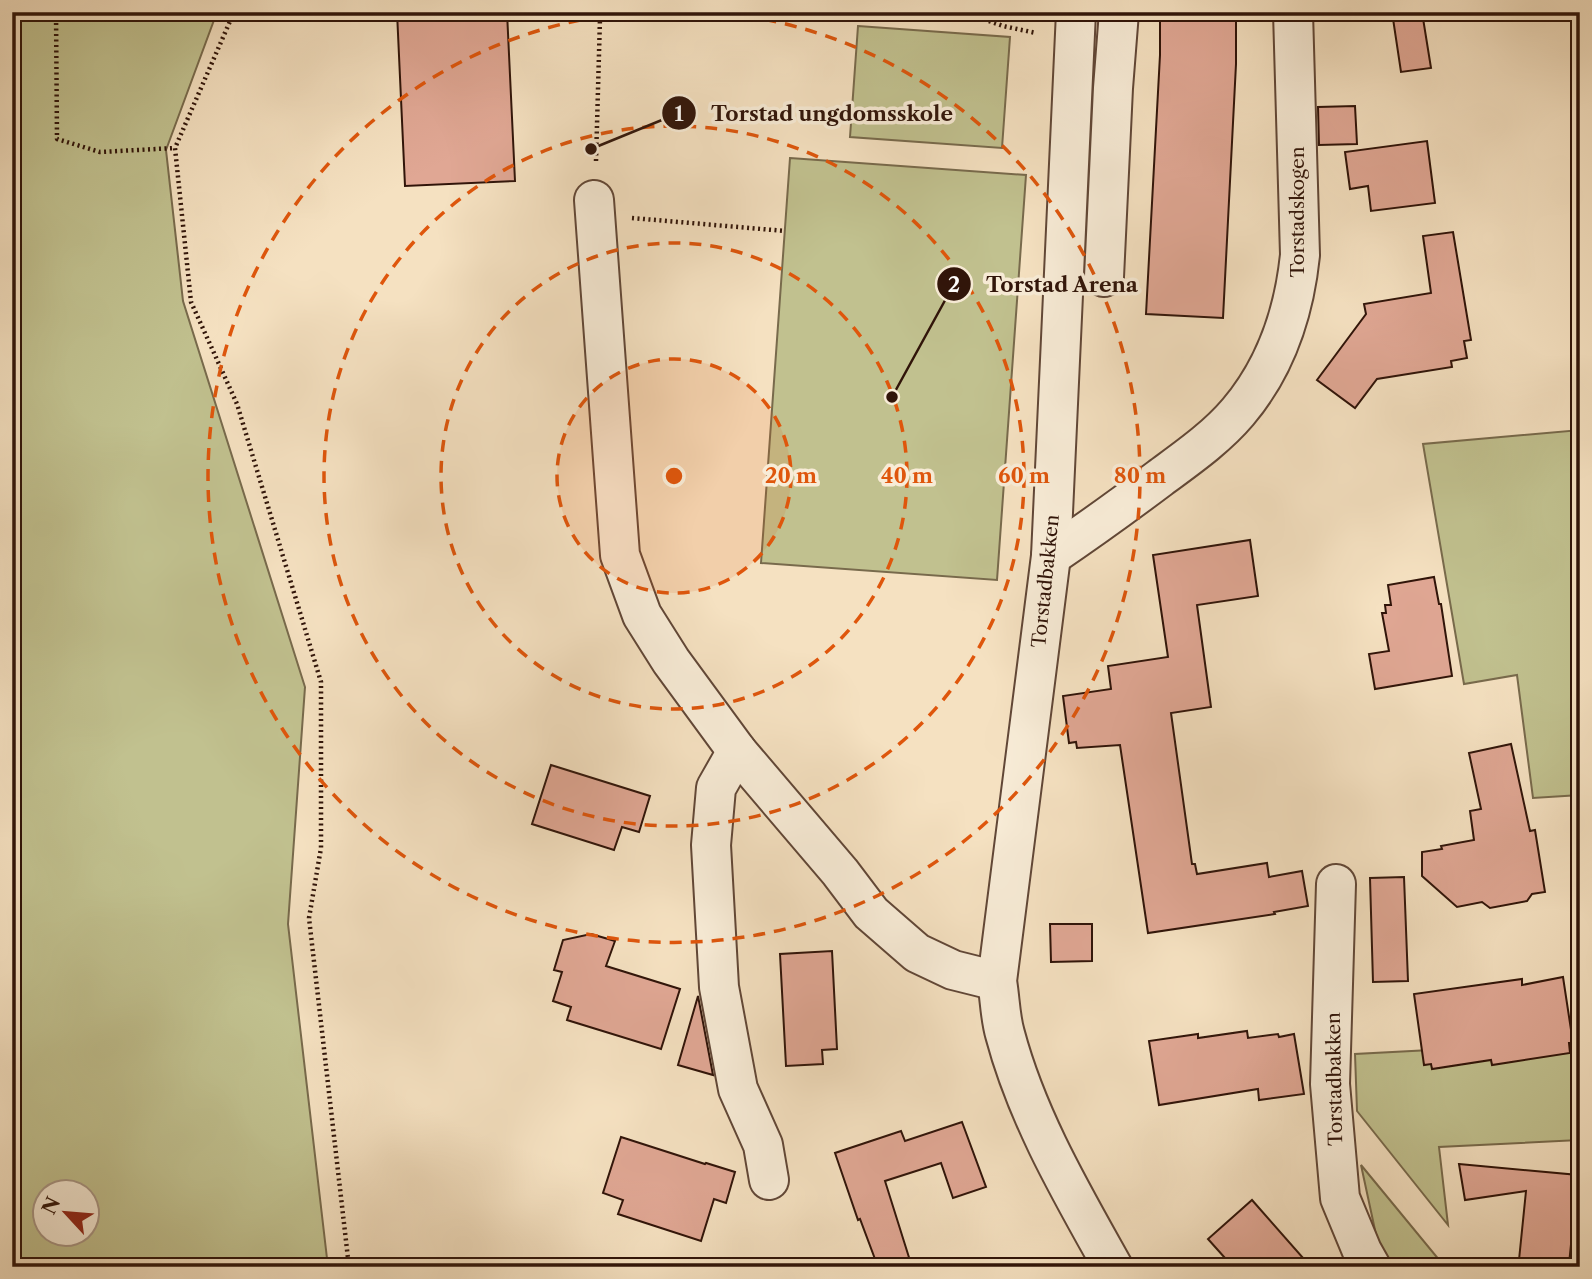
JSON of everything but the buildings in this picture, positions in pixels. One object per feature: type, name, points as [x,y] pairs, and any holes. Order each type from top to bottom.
[{"type":"street","points":[[1104,277],[1119,12]]},
{"type":"street","name":"Torstadskogen","points":[[1051,556],[1102,522],[1204,445],[1237,413],[1273,359],[1292,309],[1300,255],[1293,12]]},
{"type":"street","name":"Torstadbakken","points":[[1075,27],[1051,556],[998,981],[1004,1032],[1026,1099],[1069,1188],[1113,1267]]},
{"type":"street","points":[[595,207],[620,555],[642,615],[671,661],[737,751],[840,872],[871,913],[917,953],[953,970],[998,981]]},
{"type":"street","points":[[737,751],[716,788],[711,845],[719,988],[738,1089],[763,1145],[769,1180]]},
{"type":"street","name":"Torstadbakken","points":[[1336,884],[1331,1084],[1340,1198],[1371,1267]]},
{"type":"path","points":[[56,12],[57,139],[100,152],[175,148]]},
{"type":"path","points":[[234,12],[175,148],[191,302],[237,404],[321,682],[321,848],[309,918],[349,1267]]},
{"type":"path","points":[[603,12],[600,18],[595,207],[785,231]]},
{"type":"path","points":[[963,12],[1003,26],[1075,27]]},
{"type":"green space","points":[[12,12],[217,12],[166,150],[183,301],[305,687],[288,924],[328,1267],[12,1267]]},
{"type":"green space","points":[[858,26],[1010,37],[1002,148],[850,137]]},
{"type":"green space","points":[[790,158],[1026,175],[997,580],[761,563]]},
{"type":"green space","points":[[1580,430],[1580,795],[1533,798],[1517,675],[1464,684],[1423,444]]},
{"type":"green space","points":[[1580,1042],[1580,1143],[1579,1140],[1439,1147],[1448,1225],[1357,1111],[1355,1054]]},
{"type":"green space","points":[[1361,1165],[1445,1267],[1393,1267],[1378,1244]]},
{"type":"place","name":"Torstad ungdomsskole","points":[[591,149]]},
{"type":"place","name":"Torstad Arena","points":[[892,397]]}]
